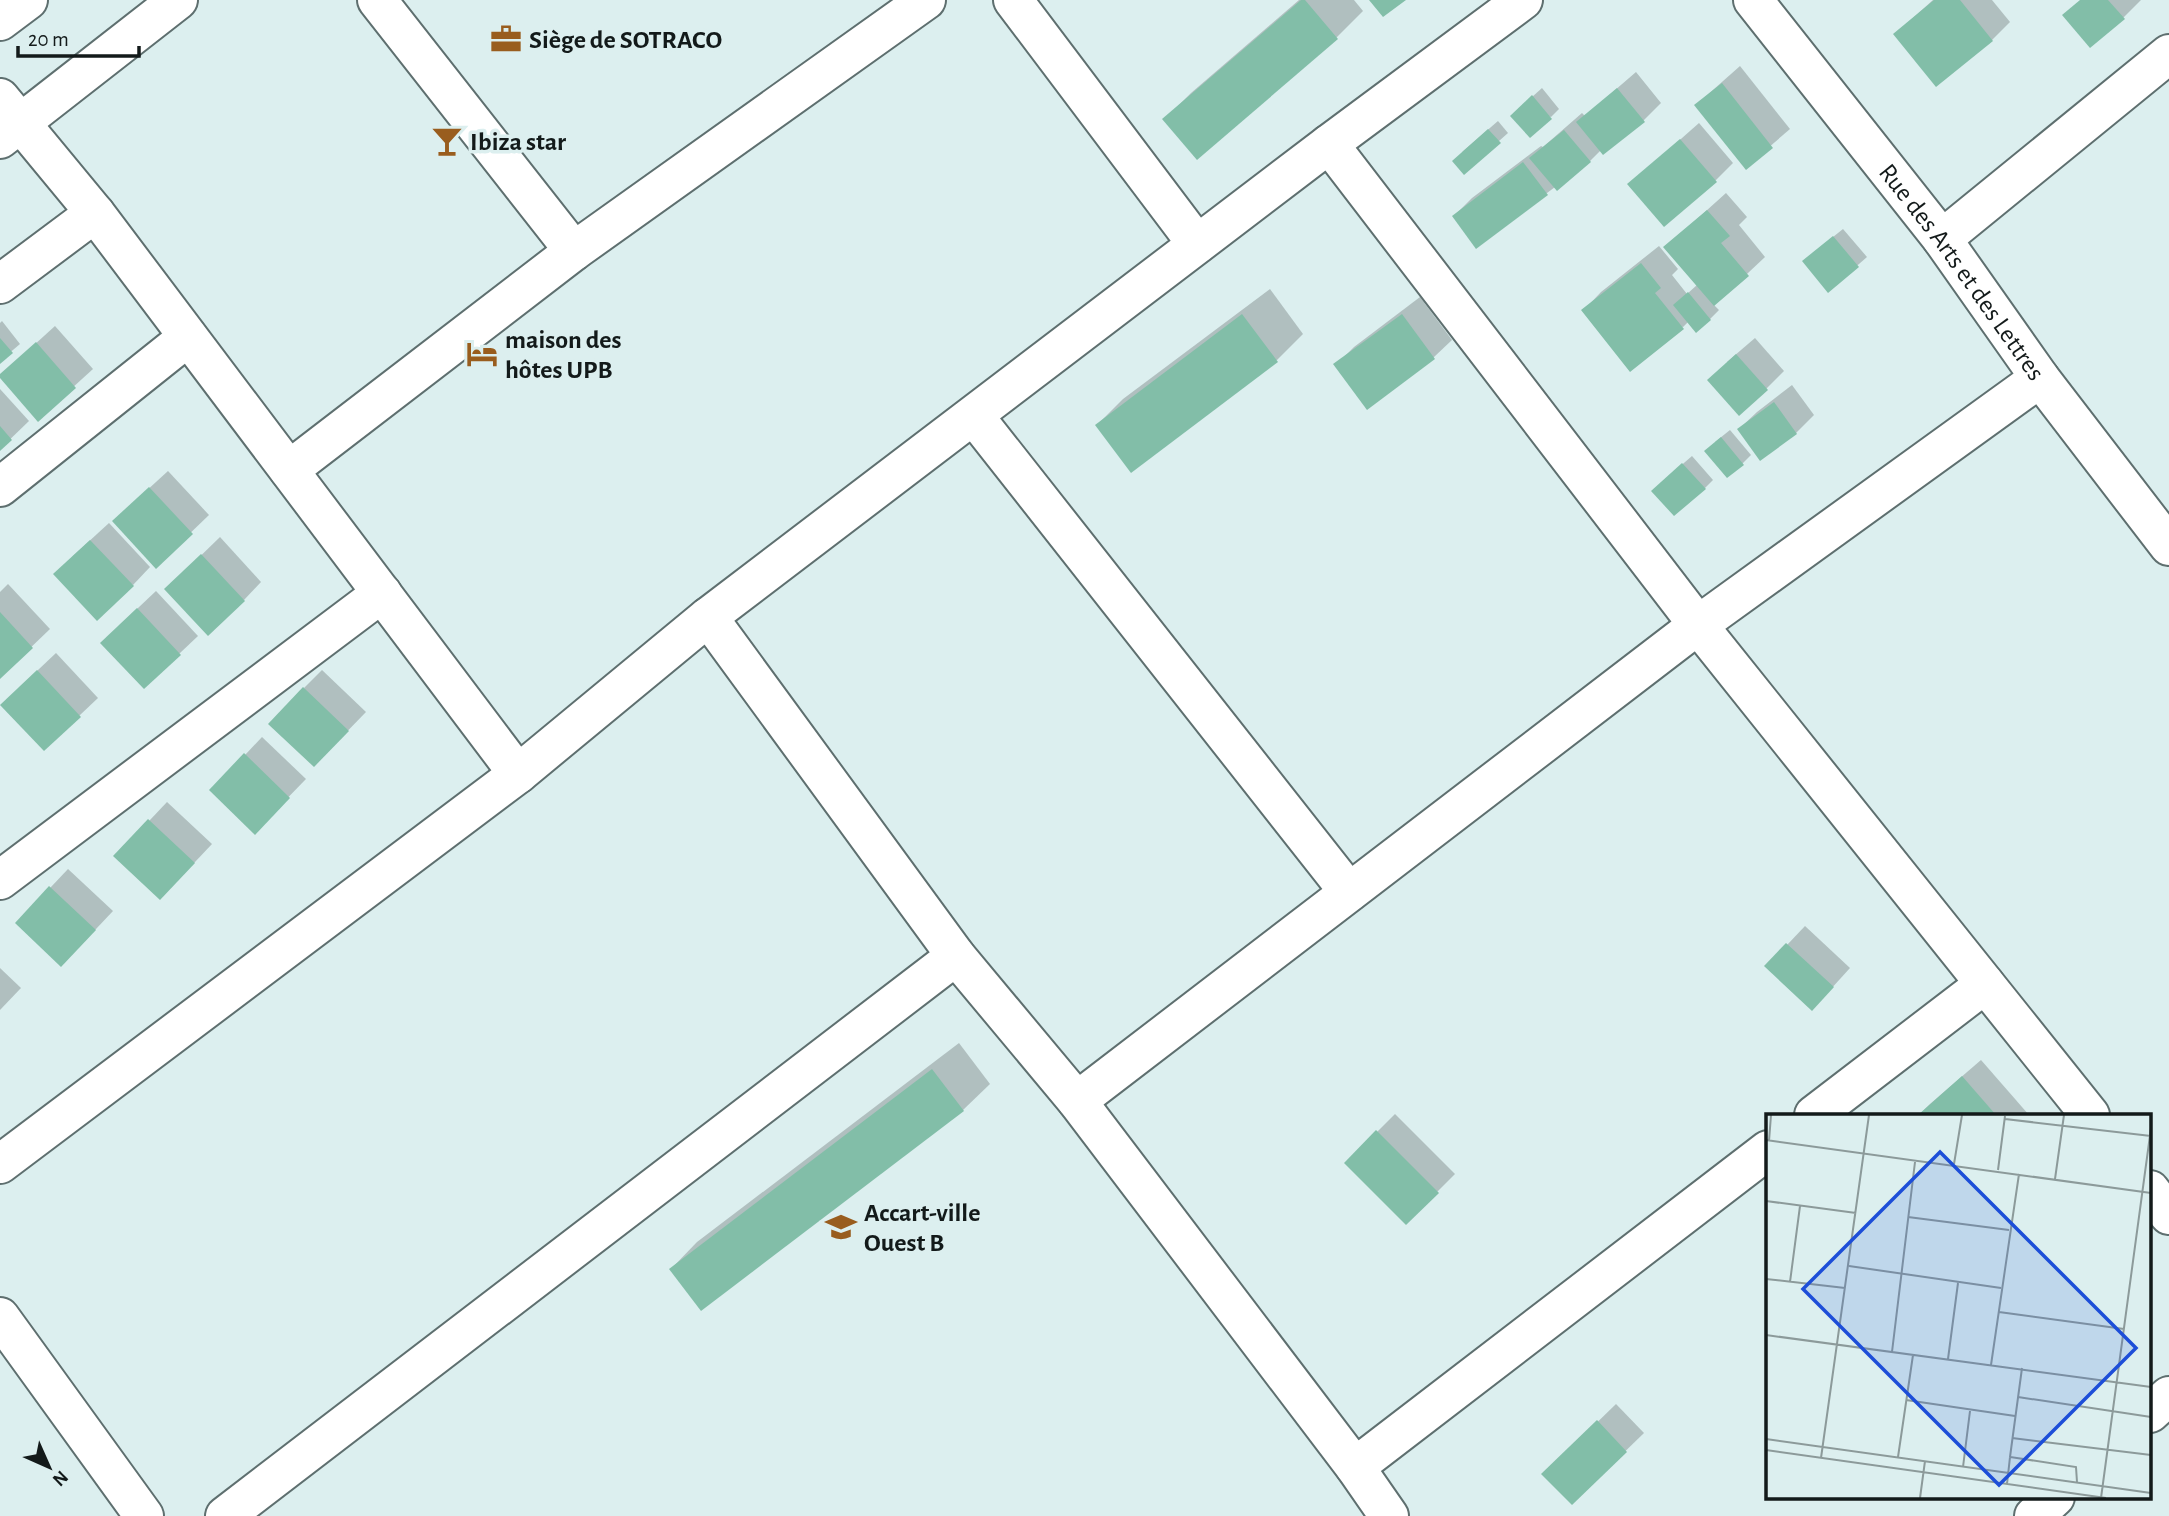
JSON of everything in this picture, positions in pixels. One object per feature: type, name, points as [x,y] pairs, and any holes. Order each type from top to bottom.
[{"type":"street","points":[[0,21],[28,0]]},
{"type":"street","points":[[178,0],[7,120],[94,213],[518,774]]},
{"type":"street","points":[[377,0],[574,251]]},
{"type":"street","points":[[289,470],[574,251],[926,0]]},
{"type":"street","points":[[1013,0],[1198,244]]},
{"type":"street","points":[[0,1164],[518,774],[708,617],[1329,144],[1523,0]]},
{"type":"street","name":"Rue des Arts et des Lettres","points":[[1753,0],[1942,239],[2040,378],[2169,546]]},
{"type":"street","points":[[1942,239],[2169,54]]},
{"type":"street","points":[[1329,144],[1698,625],[2089,1114]]},
{"type":"street","points":[[0,284],[94,213]]},
{"type":"street","points":[[0,487],[188,337]]},
{"type":"street","points":[[1077,1101],[1698,625],[2040,378]]},
{"type":"street","points":[[974,416],[1349,892]]},
{"type":"street","points":[[0,880],[382,593]]},
{"type":"street","points":[[708,617],[956,956],[1077,1101],[1356,1467],[1390,1516]]},
{"type":"street","points":[[225,1516],[956,956]]},
{"type":"street","points":[[1815,1114],[1985,984]]},
{"type":"street","points":[[1356,1467],[1766,1152]]},
{"type":"street","points":[[2152,1193],[2169,1214]]},
{"type":"street","points":[[0,1317],[144,1516]]},
{"type":"street","points":[[2152,1411],[2169,1396]]},
{"type":"street","points":[[2034,1516],[2054,1498]]},
{"type":"building","points":[[1301,0],[1305,0],[1338,39],[1197,160],[1162,119]]},
{"type":"building","points":[[1369,0],[1406,0],[1383,17]]},
{"type":"building","points":[[1934,0],[1960,0],[1993,41],[1936,87],[1893,34]]},
{"type":"building","points":[[2080,0],[2108,0],[2125,19],[2090,48],[2062,15]]},
{"type":"building","points":[[1722,83],[1773,148],[1746,170],[1694,105]]},
{"type":"building","points":[[1617,88],[1645,122],[1603,155],[1576,122]]},
{"type":"building","points":[[1532,95],[1552,119],[1530,138],[1510,116]]},
{"type":"building","points":[[1488,129],[1501,143],[1464,175],[1452,161]]},
{"type":"building","points":[[1564,130],[1591,162],[1557,191],[1529,158]]},
{"type":"building","points":[[1680,139],[1717,182],[1664,227],[1627,184]]},
{"type":"building","points":[[1523,162],[1548,195],[1476,249],[1452,216]]},
{"type":"building","points":[[1707,210],[1730,236],[1721,243],[1749,276],[1714,306],[1663,247]]},
{"type":"building","points":[[1833,236],[1859,267],[1828,293],[1802,261]]},
{"type":"building","points":[[1641,263],[1661,288],[1655,293],[1684,329],[1630,372],[1581,310]]},
{"type":"building","points":[[1688,292],[1711,320],[1696,333],[1673,305]]},
{"type":"building","points":[[1242,314],[1278,362],[1131,473],[1095,425]]},
{"type":"building","points":[[1402,314],[1435,359],[1367,410],[1333,364]]},
{"type":"building","points":[[0,338],[13,353],[0,364]]},
{"type":"building","points":[[36,342],[76,388],[38,422],[0,378],[0,374]]},
{"type":"building","points":[[1736,354],[1768,390],[1739,416],[1707,380]]},
{"type":"building","points":[[1774,402],[1797,434],[1760,461],[1737,429]]},
{"type":"building","points":[[0,426],[12,440],[0,451]]},
{"type":"building","points":[[1721,437],[1744,465],[1727,478],[1704,451]]},
{"type":"building","points":[[1682,463],[1706,489],[1674,516],[1651,491]]},
{"type":"building","points":[[149,487],[193,534],[156,569],[112,521]]},
{"type":"building","points":[[90,540],[134,586],[97,621],[53,574]]},
{"type":"building","points":[[201,554],[245,601],[208,636],[164,589]]},
{"type":"building","points":[[137,608],[181,655],[144,689],[100,643]]},
{"type":"building","points":[[0,612],[33,648],[0,679]]},
{"type":"building","points":[[37,670],[81,717],[44,751],[0,705]]},
{"type":"building","points":[[303,687],[349,731],[314,767],[268,724]]},
{"type":"building","points":[[244,753],[290,798],[255,835],[209,790]]},
{"type":"building","points":[[148,819],[195,863],[160,900],[113,856]]},
{"type":"building","points":[[49,886],[96,930],[61,967],[15,923]]},
{"type":"building","points":[[1786,943],[1834,987],[1812,1011],[1764,966]]},
{"type":"building","points":[[932,1069],[964,1111],[701,1311],[669,1269]]},
{"type":"building","points":[[1962,1076],[1995,1114],[1919,1114]]},
{"type":"building","points":[[1376,1130],[1439,1193],[1406,1225],[1344,1163]]},
{"type":"building","points":[[1597,1420],[1627,1452],[1572,1505],[1541,1474]]},
{"type":"place","name":"Siège de SOTRACO","points":[[506,39]]},
{"type":"place","name":"Ibiza star","points":[[447,141]]},
{"type":"place","name":"maison des hôtes UPB","points":[[482,354]]},
{"type":"place","name":"Accart-ville Ouest B","points":[[841,1227]]}]
